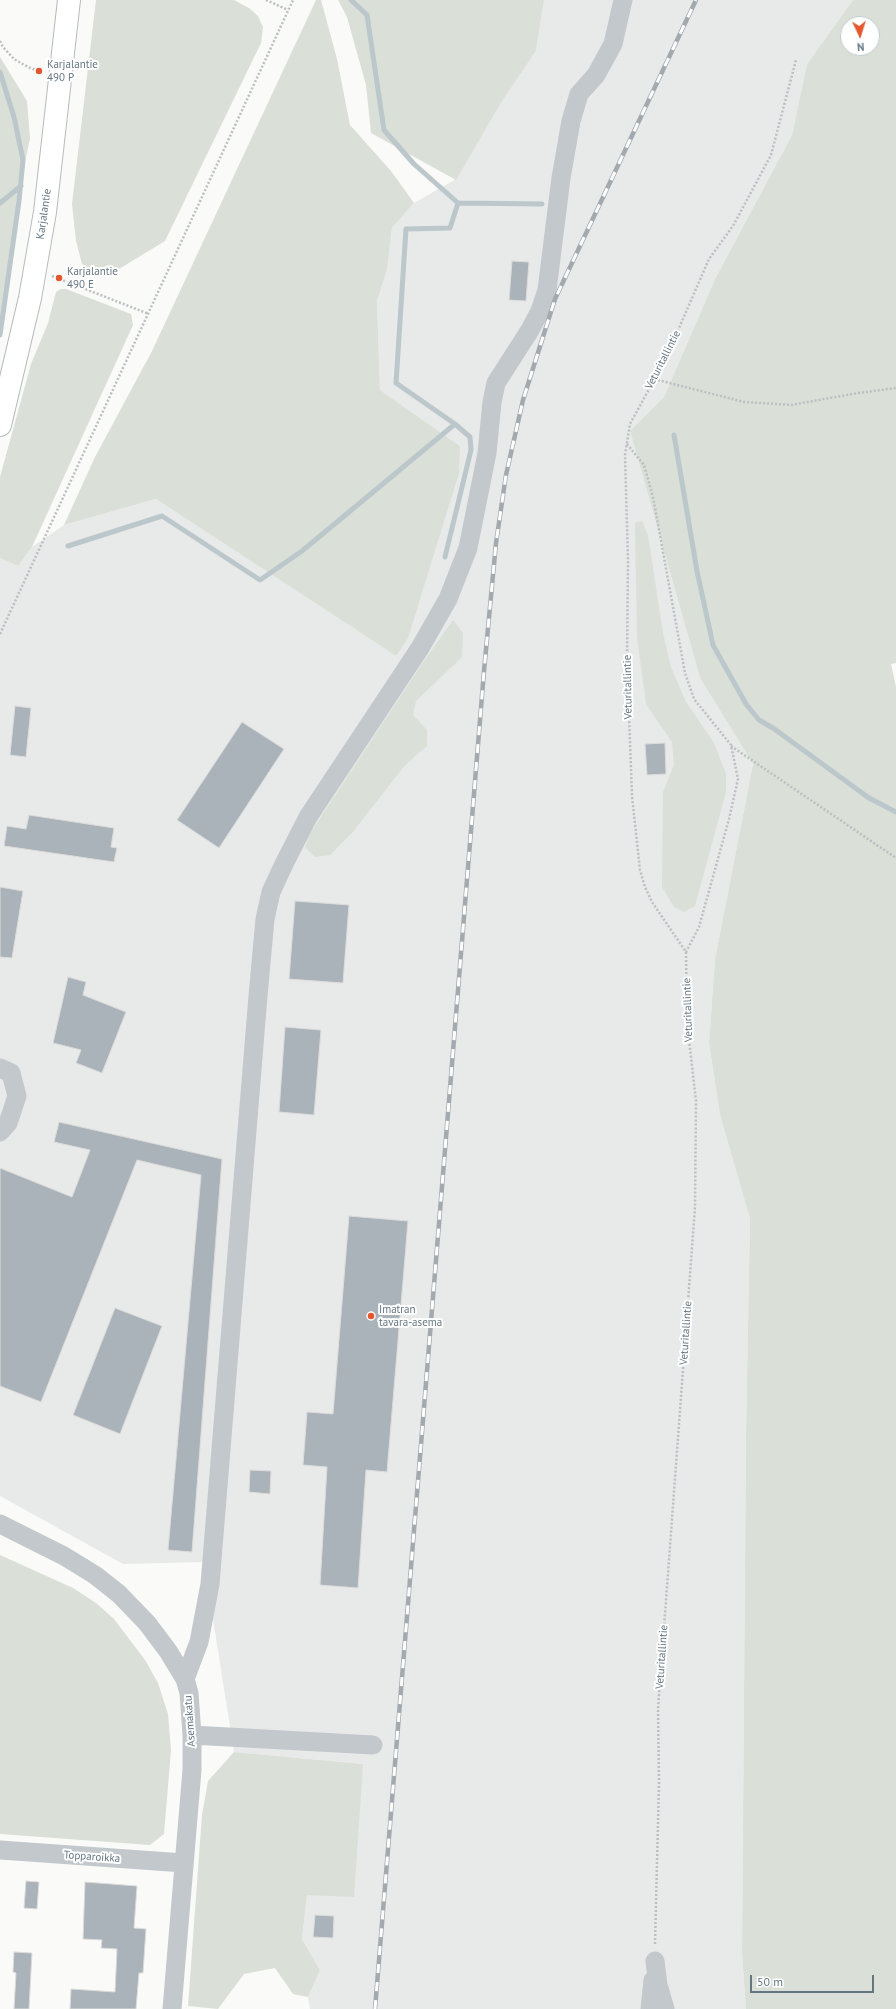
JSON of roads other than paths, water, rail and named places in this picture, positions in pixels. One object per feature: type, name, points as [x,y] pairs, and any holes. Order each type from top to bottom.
[{"type":"main road","name":"Karjalantie","points":[[0,425],[12,380],[34,271],[44,212],[69,0]]},
{"type":"street","points":[[185,1679],[200,1642],[210,1584],[258,996],[265,919],[272,892],[284,864],[308,817],[420,648],[448,599],[468,548],[487,453],[492,402],[496,382],[530,330],[540,311],[547,290],[561,178],[571,121],[579,94],[596,75],[612,44],[623,0]]},
{"type":"street","points":[[0,1068],[11,1073],[17,1096],[8,1123],[0,1132]]},
{"type":"street","name":"Asemakatu","points":[[0,1524],[64,1556],[95,1575],[119,1594],[147,1623],[168,1651],[185,1679],[189,1693],[192,1735],[192,1770],[172,2009]]},
{"type":"street","points":[[192,1735],[373,1745]]},
{"type":"street","name":"Topparoikka","points":[[0,1850],[184,1863]]},
{"type":"street","points":[[650,2009],[655,1961],[658,1985],[665,2009]]},
{"type":"waterway","points":[[351,0],[367,15],[384,130],[414,164],[458,203],[542,204]]},
{"type":"waterway","points":[[0,72],[14,117],[23,160],[19,201],[0,335]]},
{"type":"waterway","points":[[0,203],[21,186]]},
{"type":"waterway","points":[[445,557],[471,450],[470,437],[455,424],[396,383],[406,229],[450,228],[458,203]]},
{"type":"waterway","points":[[68,546],[162,516],[260,580],[302,551],[455,424]]},
{"type":"waterway","points":[[674,435],[697,571],[713,645],[746,704],[759,720],[773,728],[869,798],[896,812]]},
{"type":"railway","points":[[375,2009],[484,671],[496,543],[506,475],[523,400],[555,299],[696,0]]},
{"type":"place","name":"Karjalantie 490 P","points":[[39,71]]},
{"type":"place","name":"Karjalantie 490 E","points":[[59,278]]},
{"type":"place","name":"Imatran tavara-asema","points":[[371,1316]]}]
